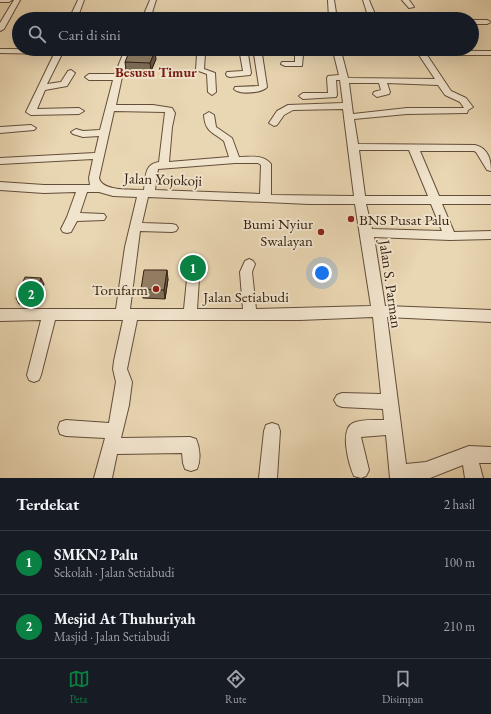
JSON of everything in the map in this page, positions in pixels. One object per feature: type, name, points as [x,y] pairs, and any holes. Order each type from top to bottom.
[{"type":"street","points":[[0,0],[8,0]]},
{"type":"street","points":[[0,28],[17,0]]},
{"type":"street","points":[[76,12],[81,0]]},
{"type":"street","points":[[149,12],[153,0]]},
{"type":"street","points":[[331,0],[332,12]]},
{"type":"street","points":[[366,0],[370,12]]},
{"type":"street","points":[[405,0],[411,7]]},
{"type":"street","points":[[479,13],[490,23]]},
{"type":"street","points":[[479,22],[490,23]]},
{"type":"street","points":[[0,51],[12,51]]},
{"type":"street","points":[[479,53],[491,53]]},
{"type":"street","points":[[57,56],[31,112],[79,111]]},
{"type":"street","points":[[99,188],[94,181],[99,156],[118,77],[130,56]]},
{"type":"street","points":[[200,56],[200,70],[211,73],[212,92]]},
{"type":"street","points":[[230,74],[247,73],[245,56]]},
{"type":"street","points":[[238,89],[262,89],[263,87],[259,56]]},
{"type":"street","points":[[285,64],[299,64],[299,56]]},
{"type":"street","name":"Jalan S. Parman","points":[[339,56],[379,312],[399,476]]},
{"type":"street","points":[[274,123],[280,113],[291,108],[348,106],[407,111],[466,109],[463,100],[448,93],[424,56]]},
{"type":"street","points":[[41,88],[64,84],[71,73]]},
{"type":"street","points":[[90,77],[118,77]]},
{"type":"street","points":[[333,95],[331,78],[440,82]]},
{"type":"street","points":[[377,94],[386,92],[382,81]]},
{"type":"street","points":[[303,96],[333,95],[348,106]]},
{"type":"street","points":[[111,108],[153,108],[169,110],[170,113],[167,127],[164,165]]},
{"type":"street","points":[[209,115],[209,122],[214,131],[229,140],[235,160]]},
{"type":"street","points":[[0,130],[31,128]]},
{"type":"street","points":[[76,132],[83,134],[105,133]]},
{"type":"street","points":[[354,147],[477,148],[480,150],[491,168]]},
{"type":"street","points":[[413,147],[450,236]]},
{"type":"street","points":[[0,161],[99,156]]},
{"type":"street","points":[[103,478],[124,387],[120,370],[127,315],[131,247],[152,168],[155,166],[164,165],[235,160],[260,160],[266,164],[265,197]]},
{"type":"street","name":"Jalan Yojokoji","points":[[0,186],[82,189],[99,188],[113,192],[146,194],[361,201],[491,200]]},
{"type":"street","points":[[67,229],[73,217],[82,189]]},
{"type":"street","points":[[73,217],[100,217]]},
{"type":"street","points":[[136,227],[172,228]]},
{"type":"street","points":[[367,233],[450,236],[491,235]]},
{"type":"street","points":[[249,264],[246,272],[250,313]]},
{"type":"street","points":[[190,314],[193,279]]},
{"type":"street","name":"Jalan Setiabudi","points":[[0,315],[250,313],[299,319],[379,312],[491,316]]},
{"type":"street","points":[[34,375],[49,315]]},
{"type":"street","points":[[342,400],[389,402]]},
{"type":"street","points":[[360,470],[354,432],[357,430],[393,427]]},
{"type":"street","points":[[66,428],[112,439],[190,445],[191,463]]},
{"type":"street","points":[[268,478],[272,431]]},
{"type":"street","points":[[399,476],[427,474],[469,454],[491,455]]},
{"type":"street","points":[[469,454],[474,478]]},
{"type":"building","points":[[128,56],[153,56],[150,63],[125,62]]},
{"type":"building","points":[[144,270],[167,270],[164,290],[141,289]]},
{"type":"building","points":[[25,277],[41,278],[33,298],[16,298]]},
{"type":"place","name":"BNS Pusat Palu","points":[[351,219]]},
{"type":"place","name":"Bumi Nyiur Swalayan","points":[[321,232]]},
{"type":"place","name":"SMKN2 Palu","points":[[193,268]]},
{"type":"place","name":"Torufarm","points":[[156,289]]},
{"type":"place","name":"Mesjid At Thuhuriyah","points":[[31,294]]},
{"type":"district","name":"Besusu Timur","points":[[156,72]]}]
